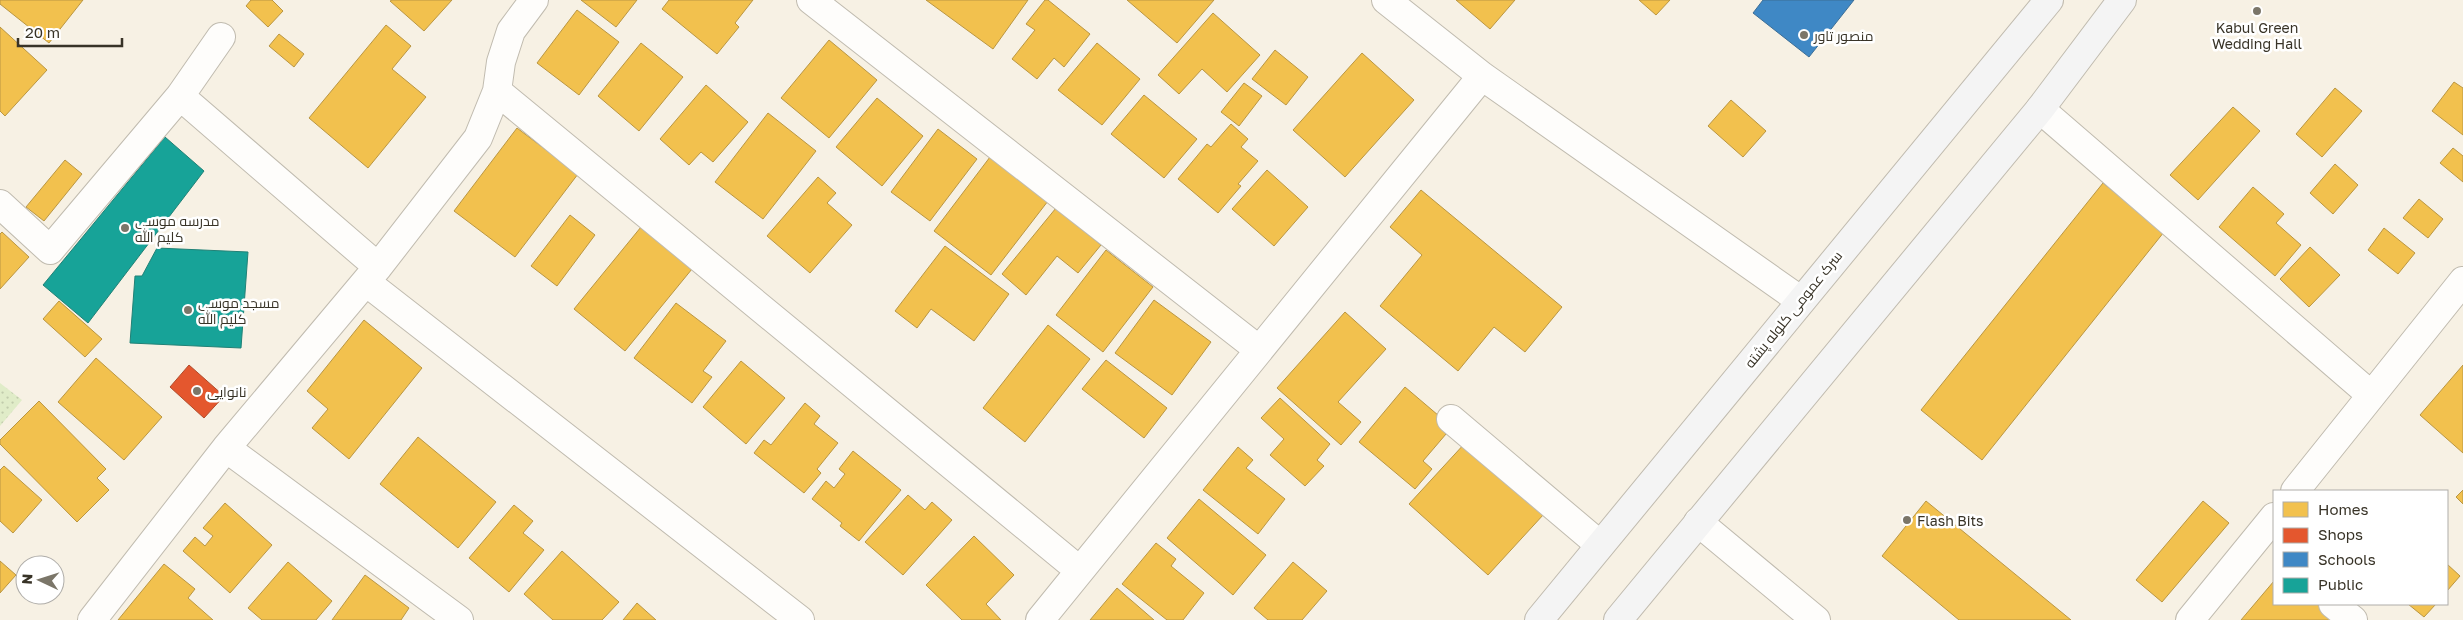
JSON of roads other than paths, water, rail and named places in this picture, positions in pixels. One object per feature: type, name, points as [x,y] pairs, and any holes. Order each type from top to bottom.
[{"type":"main road","name":"سرک عمومی کلوله پشته","points":[[1539,620],[1800,300],[2049,0]]},
{"type":"main road","points":[[1618,620],[2040,109],[2122,0]]},
{"type":"street","points":[[92,620],[226,448],[372,275],[478,138],[497,91],[501,62],[511,31],[534,0]]},
{"type":"street","points":[[811,0],[1258,350]]},
{"type":"street","points":[[1386,0],[1482,76],[1800,300]]},
{"type":"street","points":[[0,204],[50,250],[180,96],[221,37]]},
{"type":"street","points":[[1040,620],[1482,76]]},
{"type":"street","points":[[497,91],[1079,570]]},
{"type":"street","points":[[180,96],[372,275],[800,620]]},
{"type":"street","points":[[2040,109],[2371,396]]},
{"type":"street","points":[[2295,490],[2463,281]]},
{"type":"street","points":[[1451,419],[1600,545]]},
{"type":"street","points":[[226,448],[459,620]]},
{"type":"street","points":[[2190,620],[2265,548],[2273,520]]},
{"type":"street","points":[[1698,522],[1816,620]]},
{"type":"street","points":[[2334,605],[2353,620]]},
{"type":"place","name":"Kabul Green Wedding Hall","points":[[2257,11]]},
{"type":"place","name":"منصور تاور","points":[[1804,35]]},
{"type":"place","name":"مدرسه موسی کلیم الله","points":[[125,228]]},
{"type":"place","name":"مسجد موسی کلیم الله","points":[[188,310]]},
{"type":"place","name":"نانوایی","points":[[197,391]]},
{"type":"place","name":"Flash Bits","points":[[1907,520]]}]
